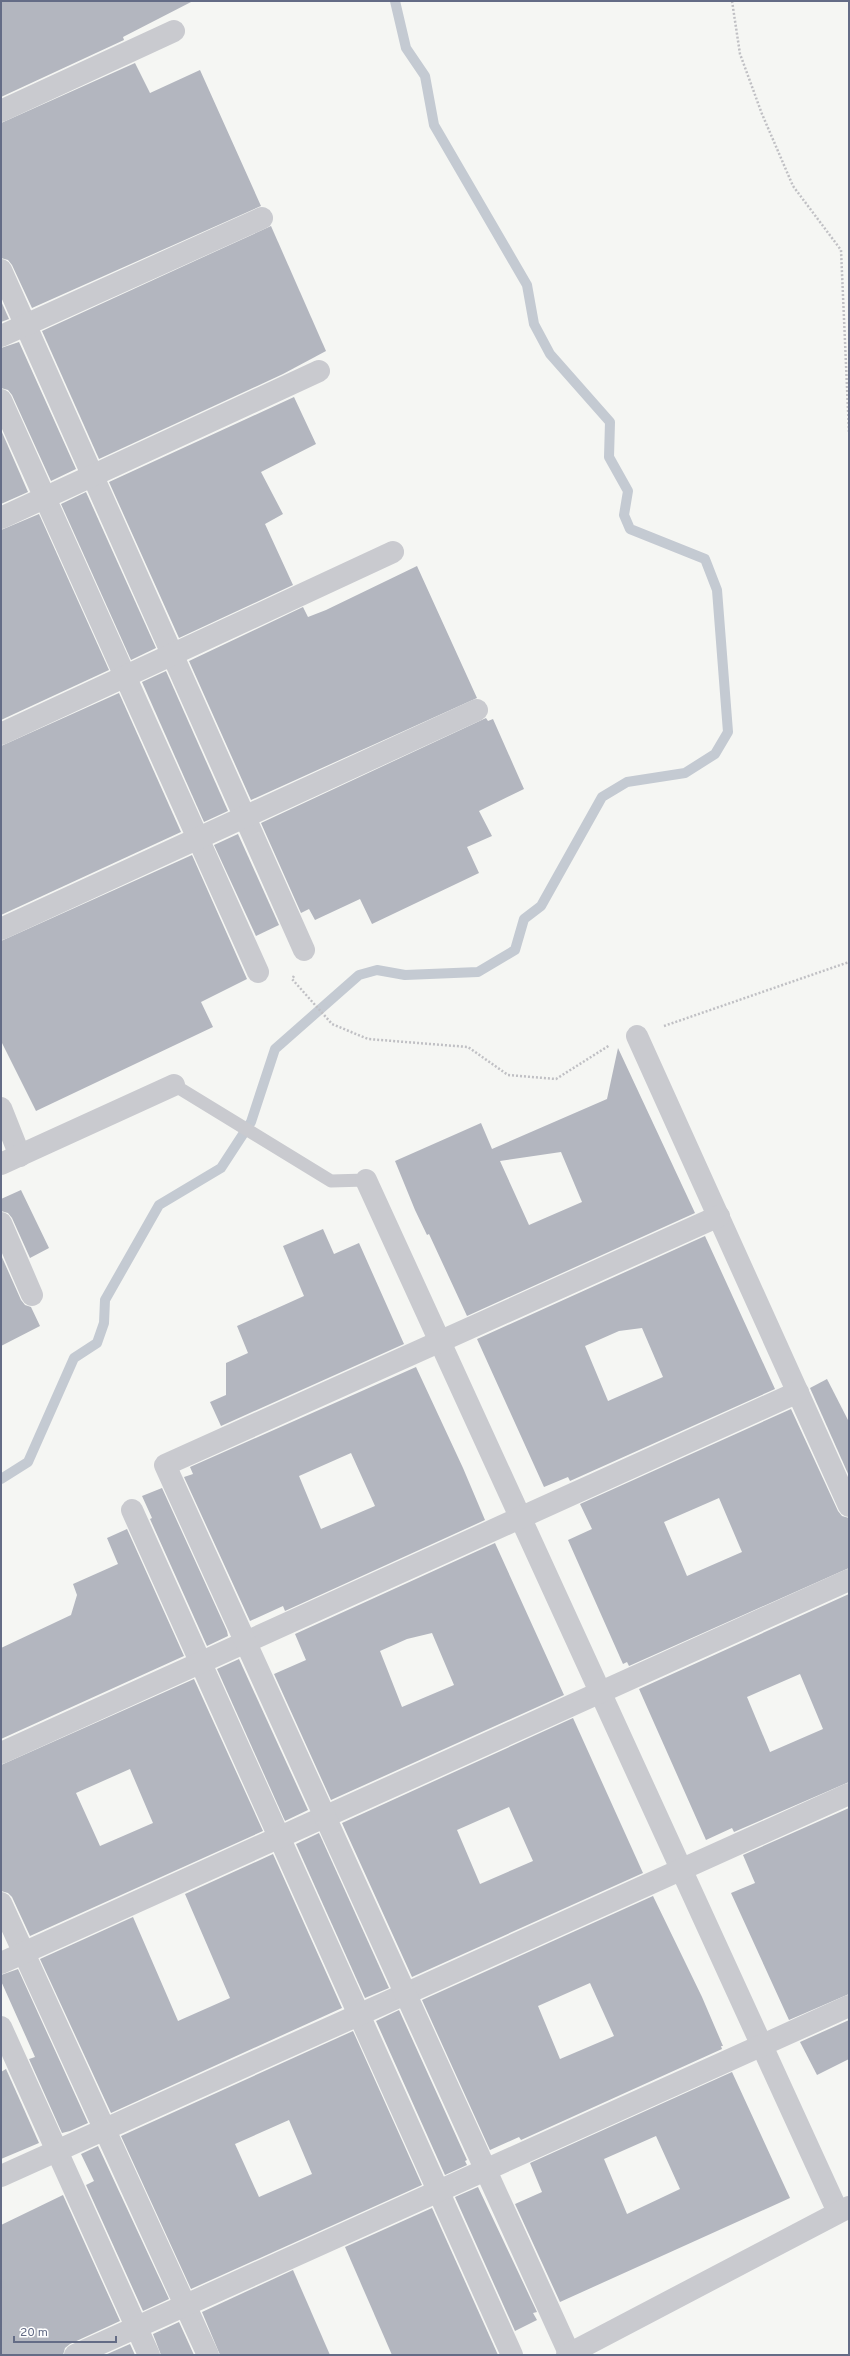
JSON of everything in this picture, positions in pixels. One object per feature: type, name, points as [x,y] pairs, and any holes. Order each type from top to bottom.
[{"type":"street","points":[[1,111],[174,31]]},
{"type":"street","points":[[1,336],[262,218]]},
{"type":"street","points":[[1,270],[304,950]]},
{"type":"street","points":[[1,518],[319,371]]},
{"type":"street","points":[[1,400],[258,972]]},
{"type":"street","points":[[1,734],[393,552]]},
{"type":"street","points":[[1,929],[477,710]]},
{"type":"street","points":[[637,1036],[849,1506]]},
{"type":"street","points":[[1,1108],[10,1160],[174,1085]]},
{"type":"street","points":[[366,1180],[440,1341],[520,1518],[682,1870],[761,2045],[844,2210],[568,2354],[486,2170],[165,1465],[440,1341],[718,1216]]},
{"type":"street","points":[[1,1223],[32,1295]]},
{"type":"street","points":[[1,1753],[798,1392]]},
{"type":"street","points":[[132,1510],[512,2355]]},
{"type":"street","points":[[1,1963],[849,1580]]},
{"type":"street","points":[[1,2176],[849,1794]]},
{"type":"street","points":[[1,1903],[208,2355]]},
{"type":"street","points":[[75,2355],[849,2006]]},
{"type":"street","points":[[1,2027],[149,2355]]},
{"type":"lane","points":[[174,1085],[331,1181],[366,1180]]},
{"type":"path","points":[[732,1],[740,54],[775,143],[794,186],[841,250],[849,433]]},
{"type":"path","points":[[304,950],[292,979],[332,1024],[368,1039],[468,1047],[508,1075],[556,1079],[604,1047],[849,962]]},
{"type":"building","points":[[1,1],[193,1],[123,37],[124,40],[1,97]]},
{"type":"building","points":[[135,63],[150,93],[200,70],[261,206],[32,308],[12,265],[8,260],[1,258],[1,123]]},
{"type":"building","points":[[271,226],[326,351],[283,374],[99,459],[42,331]]},
{"type":"building","points":[[1,301],[9,319],[1,322]]},
{"type":"building","points":[[19,342],[76,469],[51,481],[12,395],[8,390],[1,388],[1,348]]},
{"type":"building","points":[[294,397],[316,444],[261,472],[283,514],[265,524],[293,585],[179,638],[109,482]]},
{"type":"building","points":[[1,430],[28,492],[1,504]]},
{"type":"building","points":[[86,492],[156,648],[131,660],[61,504]]},
{"type":"building","points":[[39,514],[109,670],[1,720],[1,530]]},
{"type":"building","points":[[417,566],[477,698],[251,800],[189,661],[303,607],[308,617],[326,610]]},
{"type":"building","points":[[166,671],[228,811],[204,822],[142,682]]},
{"type":"building","points":[[119,693],[181,832],[1,915],[1,746]]},
{"type":"building","points":[[486,718],[488,721],[493,719],[524,789],[479,811],[492,836],[467,847],[479,873],[372,924],[360,899],[315,920],[309,909],[301,913],[261,823]]},
{"type":"building","points":[[238,834],[279,925],[256,936],[214,845]]},
{"type":"building","points":[[192,855],[247,979],[201,1002],[213,1027],[36,1111],[1,1041],[1,941]]},
{"type":"building","points":[[618,1048],[695,1213],[467,1316],[429,1234],[427,1235],[415,1210],[395,1161],[481,1123],[492,1149],[607,1099]],"holes":[[[561,1152],[582,1202],[529,1225],[500,1161]]]},
{"type":"building","points":[[21,1190],[49,1248],[30,1258],[12,1218],[8,1213],[1,1211],[1,1199]]},
{"type":"building","points":[[323,1229],[334,1254],[359,1243],[404,1344],[221,1426],[210,1402],[226,1395],[226,1363],[248,1353],[237,1326],[304,1296],[283,1246]]},
{"type":"building","points":[[705,1236],[775,1389],[570,1481],[568,1477],[544,1487],[477,1339]],"holes":[[[642,1328],[663,1377],[608,1401],[585,1346],[619,1331]]]},
{"type":"building","points":[[1,1255],[21,1300],[25,1305],[31,1307],[40,1326],[1,1346]]},
{"type":"building","points":[[416,1367],[463,1468],[485,1520],[285,1611],[283,1606],[250,1621],[184,1477],[193,1474],[190,1467]],"holes":[[[351,1453],[375,1506],[321,1529],[299,1476]]]},
{"type":"building","points":[[827,1379],[849,1422],[849,1476],[810,1388]]},
{"type":"building","points":[[791,1409],[838,1511],[842,1516],[849,1518],[849,1568],[629,1666],[627,1662],[623,1664],[568,1540],[592,1529],[580,1504]],"holes":[[[719,1498],[742,1552],[687,1576],[664,1522]]]},
{"type":"building","points":[[162,1488],[227,1631],[228,1636],[207,1646],[150,1519],[152,1518],[142,1496]]},
{"type":"building","points":[[127,1529],[184,1656],[1,1739],[1,1648],[71,1615],[77,1595],[73,1584],[118,1564],[107,1538]]},
{"type":"building","points":[[495,1543],[564,1695],[331,1800],[274,1674],[306,1660],[295,1634]],"holes":[[[432,1633],[454,1685],[402,1707],[380,1651],[407,1639]]]},
{"type":"building","points":[[849,1594],[849,1782],[734,1832],[732,1828],[706,1840],[639,1689]],"holes":[[[800,1674],[823,1729],[770,1752],[747,1697]]]},
{"type":"building","points":[[239,1659],[308,1810],[285,1821],[217,1669]]},
{"type":"building","points":[[194,1679],[263,1831],[30,1936],[12,1897],[8,1893],[1,1891],[1,1765]],"holes":[[[130,1769],[153,1823],[100,1846],[76,1793]]]},
{"type":"building","points":[[573,1718],[643,1873],[412,1977],[342,1823]],"holes":[[[509,1807],[533,1861],[480,1884],[457,1830]]]},
{"type":"building","points":[[849,1808],[849,1994],[789,2020],[731,1893],[755,1883],[743,1855]]},
{"type":"building","points":[[319,1833],[389,1988],[365,1998],[296,1844]]},
{"type":"building","points":[[273,1854],[342,2008],[111,2113],[40,1959],[133,1917],[178,2021],[230,1998],[185,1894]]},
{"type":"building","points":[[653,1896],[702,1997],[723,2046],[721,2046],[722,2049],[521,2140],[519,2137],[490,2150],[422,2000]],"holes":[[[590,1983],[614,2036],[560,2059],[538,2006]]]},
{"type":"building","points":[[18,1969],[88,2123],[70,2131],[62,2133],[29,2059],[35,2057],[1,1981],[1,1975]]},
{"type":"building","points":[[399,2010],[467,2160],[465,2161],[467,2165],[445,2175],[376,2021]]},
{"type":"building","points":[[849,2020],[849,2059],[817,2075],[800,2042]]},
{"type":"building","points":[[353,2031],[422,2185],[191,2289],[121,2136]],"holes":[[[289,2120],[312,2174],[259,2197],[235,2144]]]},
{"type":"building","points":[[6,2069],[39,2143],[1,2159],[1,2072]]},
{"type":"building","points":[[732,2072],[790,2198],[560,2302],[515,2204],[542,2192],[530,2163]],"holes":[[[656,2136],[680,2189],[627,2214],[604,2159]]]},
{"type":"building","points":[[98,2146],[169,2299],[143,2311],[86,2185],[94,2181],[81,2154]]},
{"type":"building","points":[[478,2187],[537,2312],[533,2313],[537,2320],[515,2331],[455,2197]]},
{"type":"building","points":[[63,2195],[120,2321],[70,2344],[65,2348],[63,2355],[1,2355],[1,2225]]},
{"type":"building","points":[[432,2208],[498,2355],[392,2355],[345,2247]]},
{"type":"building","points":[[293,2270],[330,2355],[220,2355],[202,2312]]},
{"type":"building","points":[[179,2322],[194,2355],[161,2355],[153,2334]]},
{"type":"building","points":[[130,2344],[135,2355],[105,2355]]},
{"type":"waterway","points":[[1,1479],[28,1462],[74,1358],[97,1343],[104,1323],[105,1300],[159,1205],[221,1168],[251,1122],[275,1049],[359,975],[377,970],[405,975],[478,972],[515,950],[524,919],[541,906],[602,797],[627,782],[685,773],[715,754],[728,732],[717,590],[705,559],[630,529],[624,515],[628,491],[609,457],[610,422],[550,354],[534,324],[527,285],[434,125],[425,76],[406,48],[395,1]]}]
